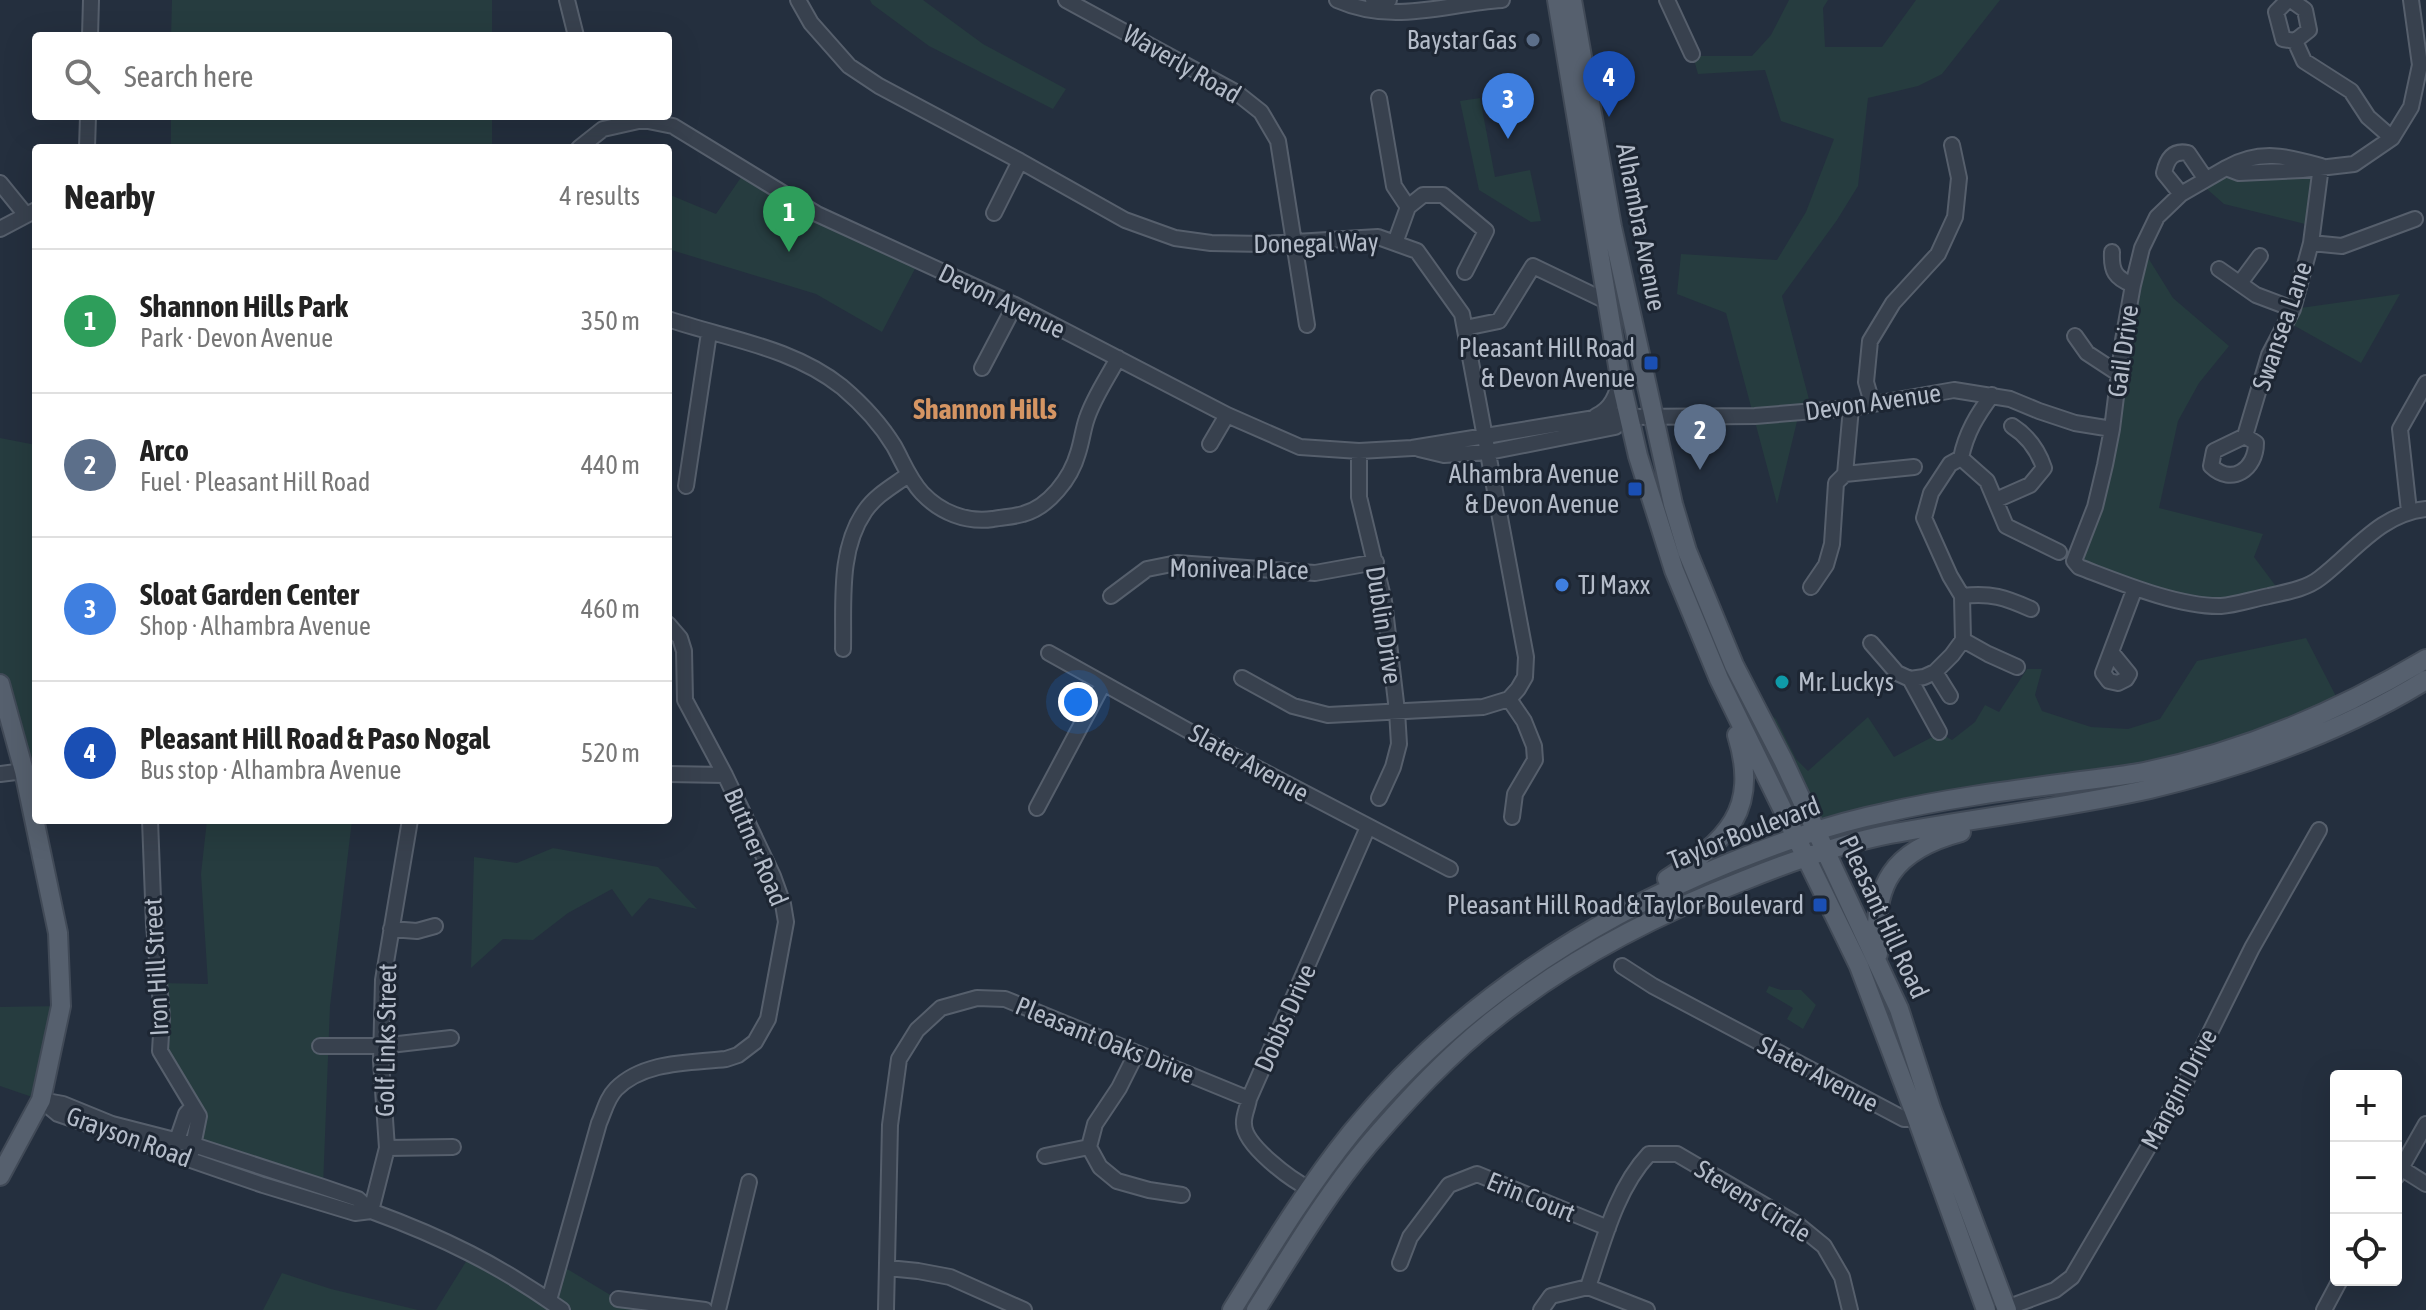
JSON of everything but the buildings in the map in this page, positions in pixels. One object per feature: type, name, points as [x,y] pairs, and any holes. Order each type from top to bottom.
[{"type":"main road","name":"Alhambra Avenue","points":[[1557,0],[1628,417]]},
{"type":"main road","name":"Alhambra Avenue","points":[[1572,0],[1612,227],[1653,416]]},
{"type":"main road","name":"Pleasant Hill Road","points":[[1653,416],[1687,551],[1734,665],[1783,760],[1806,833],[1807,857],[1924,1113],[2005,1309]]},
{"type":"main road","name":"Pleasant Hill Road","points":[[1628,417],[1674,570],[1719,679],[1806,833],[1826,850],[1899,1009],[1924,1113],[1986,1310]]},
{"type":"main road","name":"Taylor Boulevard","points":[[1232,1310],[1310,1189],[1353,1131],[1417,1061],[1482,1002],[1541,959],[1603,922],[1680,883],[1806,833],[1882,813],[1965,797],[2143,772],[2226,751],[2304,721],[2386,683],[2426,659]]},
{"type":"main road","points":[[1603,922],[1696,861],[1718,843],[1735,820],[1741,806],[1743,754],[1719,679]]},
{"type":"main road","name":"Taylor Boulevard","points":[[1256,1310],[1314,1218],[1369,1145],[1432,1076],[1496,1018],[1553,976],[1623,935],[1689,901],[1826,850],[1887,835],[2147,789],[2231,767],[2311,738],[2395,699],[2426,680]]},
{"type":"main road","points":[[0,684],[32,809]]},
{"type":"main road","points":[[1879,968],[1876,933],[1878,907],[1892,872],[1907,855],[1945,836],[2023,811]]},
{"type":"main road","points":[[0,1176],[41,1100],[61,1006],[58,933],[35,824]]},
{"type":"street","points":[[90,32],[91,0]]},
{"type":"street","points":[[567,0],[575,32]]},
{"type":"street","name":"Donegal Way","points":[[798,0],[811,23],[849,66],[879,86],[1125,220],[1175,238],[1211,243],[1378,237],[1417,251],[1462,314],[1465,328],[1526,657],[1525,677],[1509,699]]},
{"type":"street","name":"Waverly Road","points":[[1066,0],[1237,93],[1261,112],[1278,141],[1307,325]]},
{"type":"street","points":[[1337,0],[1377,13],[1411,12],[1502,0]]},
{"type":"street","points":[[1373,0],[1389,0]]},
{"type":"street","points":[[1667,0],[1692,54]]},
{"type":"street","points":[[2290,0],[2305,10],[2309,30],[2295,41],[2283,39],[2276,12],[2290,0]]},
{"type":"street","name":"Gail Drive","points":[[2135,588],[2079,567],[2074,561],[2095,507],[2112,429],[2133,285],[2142,248],[2157,217],[2181,194],[2242,159],[2280,155],[2321,166],[2354,164],[2392,138],[2411,107],[2423,65],[2411,0]]},
{"type":"street","points":[[2295,41],[2304,61],[2351,91],[2368,117],[2392,138]]},
{"type":"street","points":[[1379,98],[1394,186],[1408,207]]},
{"type":"street","points":[[87,144],[88,120]]},
{"type":"street","name":"Devon Avenue","points":[[601,122],[643,120],[673,126],[817,214],[1015,305],[1227,415],[1300,447],[1359,451],[1412,448],[1486,434],[1588,426],[1615,427],[1628,417],[1755,416],[1851,408],[1954,390],[2010,399],[2075,423],[2112,429]]},
{"type":"street","points":[[582,144],[601,122]]},
{"type":"street","points":[[1872,403],[1866,382],[1870,341],[1893,303],[1938,254],[1955,217],[1959,178],[1952,145]]},
{"type":"street","points":[[2181,194],[2164,173],[2171,156],[2188,153],[2205,178]]},
{"type":"street","points":[[994,213],[1020,161]]},
{"type":"street","name":"Swansea Lane","points":[[2245,436],[2269,355],[2293,309],[2311,243],[2321,166]]},
{"type":"street","points":[[0,183],[31,213],[0,229]]},
{"type":"street","points":[[1395,243],[1408,207],[1423,195],[1443,195],[1486,231],[1465,272]]},
{"type":"street","points":[[2311,243],[2342,246],[2415,219]]},
{"type":"street","points":[[2112,252],[2112,268],[2118,279],[2133,285]]},
{"type":"street","points":[[2240,283],[2260,256]]},
{"type":"street","points":[[1465,328],[1499,321],[1533,266],[1608,302]]},
{"type":"street","points":[[2219,269],[2256,295],[2293,309]]},
{"type":"street","points":[[982,368],[1015,305]]},
{"type":"street","points":[[672,320],[791,356],[840,386],[869,412],[922,493],[960,518],[984,520],[1026,513],[1050,498],[1077,457],[1087,417],[1118,358]]},
{"type":"street","points":[[686,486],[709,333]]},
{"type":"street","points":[[2075,336],[2087,353],[2119,374]]},
{"type":"street","points":[[1588,426],[1612,404],[1620,378]]},
{"type":"street","points":[[2409,511],[2400,429],[2426,383]]},
{"type":"street","points":[[1961,458],[1965,438],[1992,395]]},
{"type":"street","points":[[1845,474],[1851,408]]},
{"type":"street","points":[[1210,444],[1227,415]]},
{"type":"street","name":"Devon Avenue","points":[[1412,448],[1444,455],[1489,452],[1588,426],[1625,440],[1638,456]]},
{"type":"street","points":[[1996,500],[2030,485],[2044,468],[2040,455],[2024,434],[2012,426]]},
{"type":"street","name":"Dublin Drive","points":[[1359,451],[1359,497],[1384,601],[1399,744],[1379,798]]},
{"type":"street","points":[[1961,458],[1987,481],[2006,526],[2059,552]]},
{"type":"street","points":[[1871,643],[1897,673],[1910,679],[1935,672],[1963,640],[1962,596],[1924,518],[1931,493],[1950,464],[1961,458]]},
{"type":"street","points":[[1811,587],[1826,565],[1832,544],[1836,483],[1845,474],[1914,467]]},
{"type":"street","points":[[843,649],[844,571],[851,540],[867,509],[880,494],[908,475]]},
{"type":"street","points":[[2111,652],[2135,588],[2188,602],[2221,606],[2292,590],[2319,579],[2386,521],[2409,511],[2426,509]]},
{"type":"street","name":"Monivea Place","points":[[1111,596],[1147,569],[1177,563],[1315,573],[1376,562]]},
{"type":"street","points":[[1962,596],[2003,596],[2031,609]]},
{"type":"street","name":"Buttner Road","points":[[549,1300],[599,1123],[615,1090],[639,1071],[726,1059],[738,1055],[755,1042],[768,1019],[786,922],[773,876],[685,700],[684,651],[680,638],[672,629]]},
{"type":"street","points":[[1963,640],[2017,667]]},
{"type":"street","name":"Slater Avenue","points":[[1049,653],[1450,869]]},
{"type":"street","points":[[1935,672],[1950,696]]},
{"type":"street","points":[[1242,678],[1293,706],[1328,715],[1483,707],[1509,699],[1524,721],[1534,746],[1535,760],[1515,794],[1512,817]]},
{"type":"street","points":[[1910,679],[1939,732]]},
{"type":"street","points":[[1037,808],[1103,684]]},
{"type":"street","points":[[0,774],[24,771]]},
{"type":"street","points":[[672,774],[725,775]]},
{"type":"street","name":"Iron Hill Street","points":[[150,824],[162,1017],[160,1051],[199,1116],[192,1152]]},
{"type":"street","name":"Golf Links Street","points":[[371,1211],[387,1148],[381,1046],[383,980],[409,824]]},
{"type":"street","name":"Dobbs Drive","points":[[1310,1189],[1258,1150],[1249,1140],[1243,1125],[1249,1099],[1368,827]]},
{"type":"street","name":"Mangini Drive","points":[[2005,1309],[2055,1290],[2072,1277],[2180,1093],[2252,948],[2319,830]]},
{"type":"street","points":[[391,929],[417,931],[435,926]]},
{"type":"street","name":"Slater Avenue","points":[[1622,966],[1653,986],[1904,1119],[1924,1113]]},
{"type":"street","name":"Pleasant Oaks Drive","points":[[886,1310],[890,1125],[899,1059],[917,1030],[941,1008],[977,998],[1005,999],[1249,1099]]},
{"type":"street","points":[[320,1046],[381,1046],[451,1038]]},
{"type":"street","points":[[1136,1054],[1119,1088],[1095,1124],[1089,1147],[1100,1167],[1117,1181],[1182,1195]]},
{"type":"street","name":"Grayson Road","points":[[41,1100],[58,1114],[192,1152],[355,1213],[371,1211],[430,1233],[472,1252],[562,1310]]},
{"type":"street","points":[[175,1147],[186,1114],[193,1106]]},
{"type":"street","points":[[2402,1163],[2426,1124]]},
{"type":"street","points":[[387,1148],[453,1147]]},
{"type":"street","points":[[1045,1156],[1089,1147]]},
{"type":"street","name":"Stevens Circle","points":[[1588,1287],[1608,1228],[1633,1171],[1649,1154],[1677,1154],[1797,1224],[1824,1246],[1842,1277],[1850,1310]]},
{"type":"street","points":[[2402,1172],[2426,1184]]},
{"type":"street","name":"Erin Court","points":[[1400,1263],[1410,1237],[1449,1185],[1477,1174],[1608,1228]]},
{"type":"street","points":[[718,1310],[749,1182]]},
{"type":"street","points":[[888,1268],[950,1277],[1024,1310]]},
{"type":"street","points":[[2325,1310],[2337,1286]]},
{"type":"street","points":[[1541,1310],[1551,1296],[1588,1287],[1647,1310]]},
{"type":"street","points":[[618,1299],[705,1310]]},
{"type":"green space","points":[[172,0],[492,0],[492,32],[171,32]]},
{"type":"green space","points":[[870,0],[923,0],[983,44],[1066,89],[1053,109],[929,46]]},
{"type":"green space","points":[[1789,0],[1828,0],[1823,8],[1825,47],[1882,47],[1916,0],[2000,0],[1942,74],[1918,86],[1868,98],[1858,186],[1782,296],[1812,411],[1799,413],[1777,504],[1726,313],[1677,294],[1681,254],[1777,260],[1806,212],[1834,139],[1781,121],[1765,70],[1698,74],[1693,56],[1752,56],[1771,35]]},
{"type":"green space","points":[[1480,98],[1495,177],[1530,170],[1541,221],[1531,222],[1479,190],[1460,101]]},
{"type":"green space","points":[[171,120],[492,120],[492,144],[171,144]]},
{"type":"green space","points":[[2321,166],[2313,226],[2224,204],[2199,182],[2226,168]]},
{"type":"green space","points":[[746,170],[919,261],[882,332],[816,294],[672,250],[672,196],[716,214]]},
{"type":"green space","points":[[2142,248],[2173,298],[2229,346],[2199,383],[2178,421],[2159,508],[2263,534],[2254,557],[2281,593],[2221,606],[2079,567],[2095,507]]},
{"type":"green space","points":[[2400,294],[2361,363],[2286,321],[2293,309]]},
{"type":"green space","points":[[0,438],[32,444],[32,781],[27,785],[0,684]]},
{"type":"green space","points":[[2306,638],[2340,704],[2226,751],[1815,830],[1750,696],[1776,719],[1796,759],[1808,771],[1868,717],[1894,757],[1940,733],[1952,740],[1975,722],[1985,705],[1999,712],[2027,669],[2042,669],[2035,695],[2042,711],[2091,727],[2128,729],[2160,719],[2197,661]]},
{"type":"green space","points":[[207,824],[352,824],[330,1006],[323,1187],[195,1145],[200,1115],[160,1051],[159,983],[208,984],[201,874]]},
{"type":"green space","points":[[553,848],[658,867],[697,909],[649,898],[632,917],[612,889],[568,913],[533,940],[503,939],[471,968],[474,857],[517,863]]},
{"type":"green space","points":[[1769,986],[1781,990],[1801,990],[1816,1005],[1803,1029],[1787,1019],[1793,1008],[1766,992]]},
{"type":"green space","points":[[61,1006],[41,1100],[0,1086],[0,1007]]},
{"type":"green space","points":[[472,1252],[548,1300],[559,1264],[617,1299],[668,1310],[436,1310]]},
{"type":"green space","points":[[282,1273],[331,1289],[418,1310],[263,1310]]},
{"type":"place","name":"Baystar Gas","points":[[1533,40]]},
{"type":"place","name":"Pleasant Hill Road & Paso Nogal","points":[[1609,117]]},
{"type":"place","name":"Sloat Garden Center","points":[[1508,139]]},
{"type":"place","name":"Shannon Hills Park","points":[[789,252]]},
{"type":"place","name":"Pleasant Hill Road & Devon Avenue","points":[[1651,363]]},
{"type":"place","name":"Arco","points":[[1700,470]]},
{"type":"place","name":"Alhambra Avenue & Devon Avenue","points":[[1635,489]]},
{"type":"place","name":"TJ Maxx","points":[[1562,585]]},
{"type":"place","name":"Mr. Luckys","points":[[1782,682]]},
{"type":"place","name":"Pleasant Hill Road & Taylor Boulevard","points":[[1820,905]]},
{"type":"district","name":"Shannon Hills","points":[[985,409]]}]
